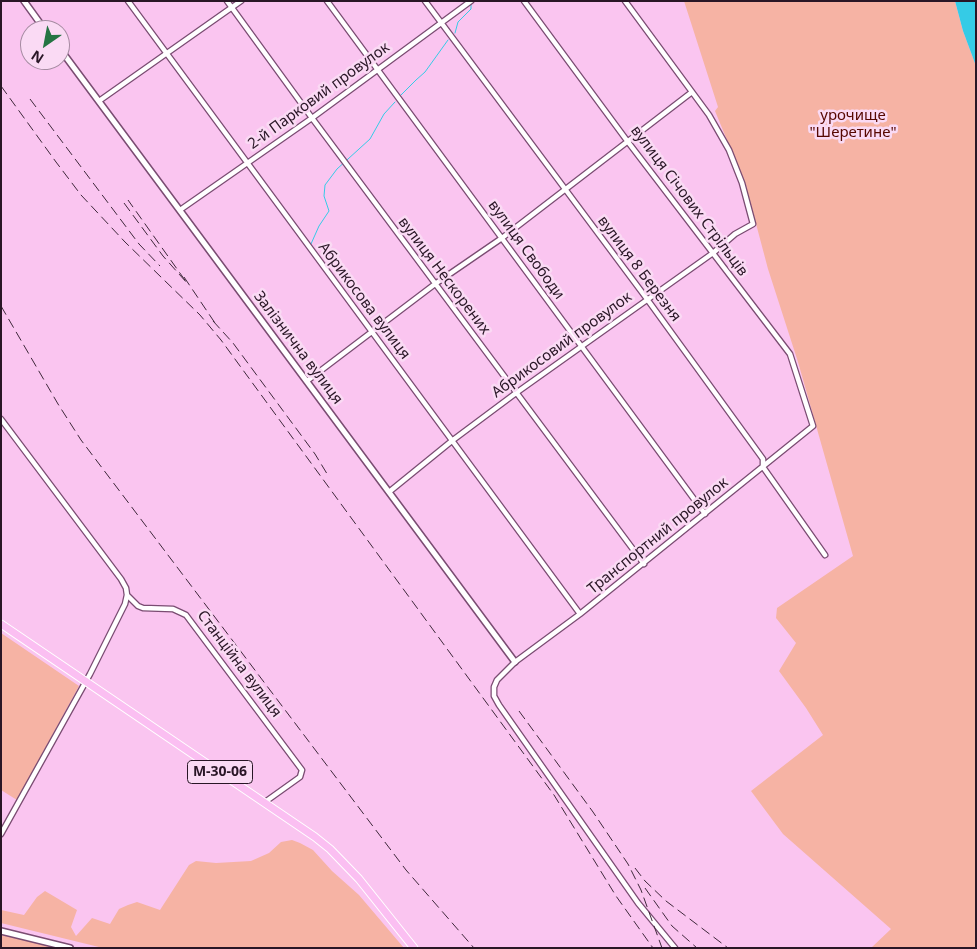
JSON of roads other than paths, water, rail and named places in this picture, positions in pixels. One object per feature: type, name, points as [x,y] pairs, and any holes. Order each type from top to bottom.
[{"type":"main road","name":"М-30-06","points":[[1,624],[315,837],[344,863],[373,895],[414,948]]},
{"type":"street","points":[[24,1],[38,20]]},
{"type":"street","name":"Абрикосова вулиця","points":[[128,1],[580,614]]},
{"type":"street","name":"вулиця Нескорених","points":[[227,1],[644,564]]},
{"type":"street","points":[[99,101],[167,55],[241,1]]},
{"type":"street","name":"вулиця Свободи","points":[[327,1],[706,514]]},
{"type":"street","name":"вулиця 8 Березня","points":[[425,1],[647,299],[763,459],[763,467],[825,555]]},
{"type":"street","name":"2-й Парковий провулок","points":[[180,210],[312,118],[471,1]]},
{"type":"street","name":"вулиця Січових Стрільців","points":[[524,1],[628,142],[790,354],[813,426]]},
{"type":"street","points":[[307,380],[435,284],[502,238],[692,92],[625,1]]},
{"type":"street","name":"Залізнична вулиця","points":[[70,62],[515,662]]},
{"type":"street","name":"Абрикосовий провулок","points":[[389,492],[453,440],[516,393],[713,253],[735,234],[753,224],[742,184],[729,150],[709,115],[692,92]]},
{"type":"street","name":"Станційна вулиця","points":[[1,419],[120,579],[126,588],[127,595],[138,606],[173,610],[186,616],[302,770],[300,777],[264,802]]},
{"type":"street","name":"Транспортний провулок","points":[[676,948],[638,903],[496,700],[494,687],[497,680],[515,662],[644,564],[813,426]]},
{"type":"street","points":[[1,834],[86,681],[125,604],[127,595]]},
{"type":"street","points":[[1,931],[70,948]]},
{"type":"water","points":[[955,1],[976,1],[976,66],[963,31]]},
{"type":"waterway","points":[[455,33],[458,22],[471,9],[471,2]]},
{"type":"waterway","points":[[401,95],[425,72],[448,40]]},
{"type":"waterway","points":[[311,244],[319,226],[329,211],[324,196],[325,185],[337,169],[370,139],[384,114],[395,102]]},
{"type":"railway","points":[[1,86],[81,195],[125,242],[200,315],[221,340],[554,795],[616,896],[653,948]]},
{"type":"railway","points":[[30,99],[139,244],[160,266]]},
{"type":"railway","points":[[124,203],[163,256],[187,283],[128,200]]},
{"type":"railway","points":[[184,277],[215,323]]},
{"type":"railway","points":[[1,306],[81,440],[406,870],[474,948]]},
{"type":"railway","points":[[213,321],[233,343],[315,454],[329,477]]},
{"type":"railway","points":[[519,711],[593,812],[628,864],[641,890],[662,948]]},
{"type":"railway","points":[[635,868],[645,881],[666,901],[728,948]]},
{"type":"railway","points":[[645,888],[672,926],[697,948]]},
{"type":"park label","name":"урочище \"Шеретине\"","points":[[853,124]]}]
